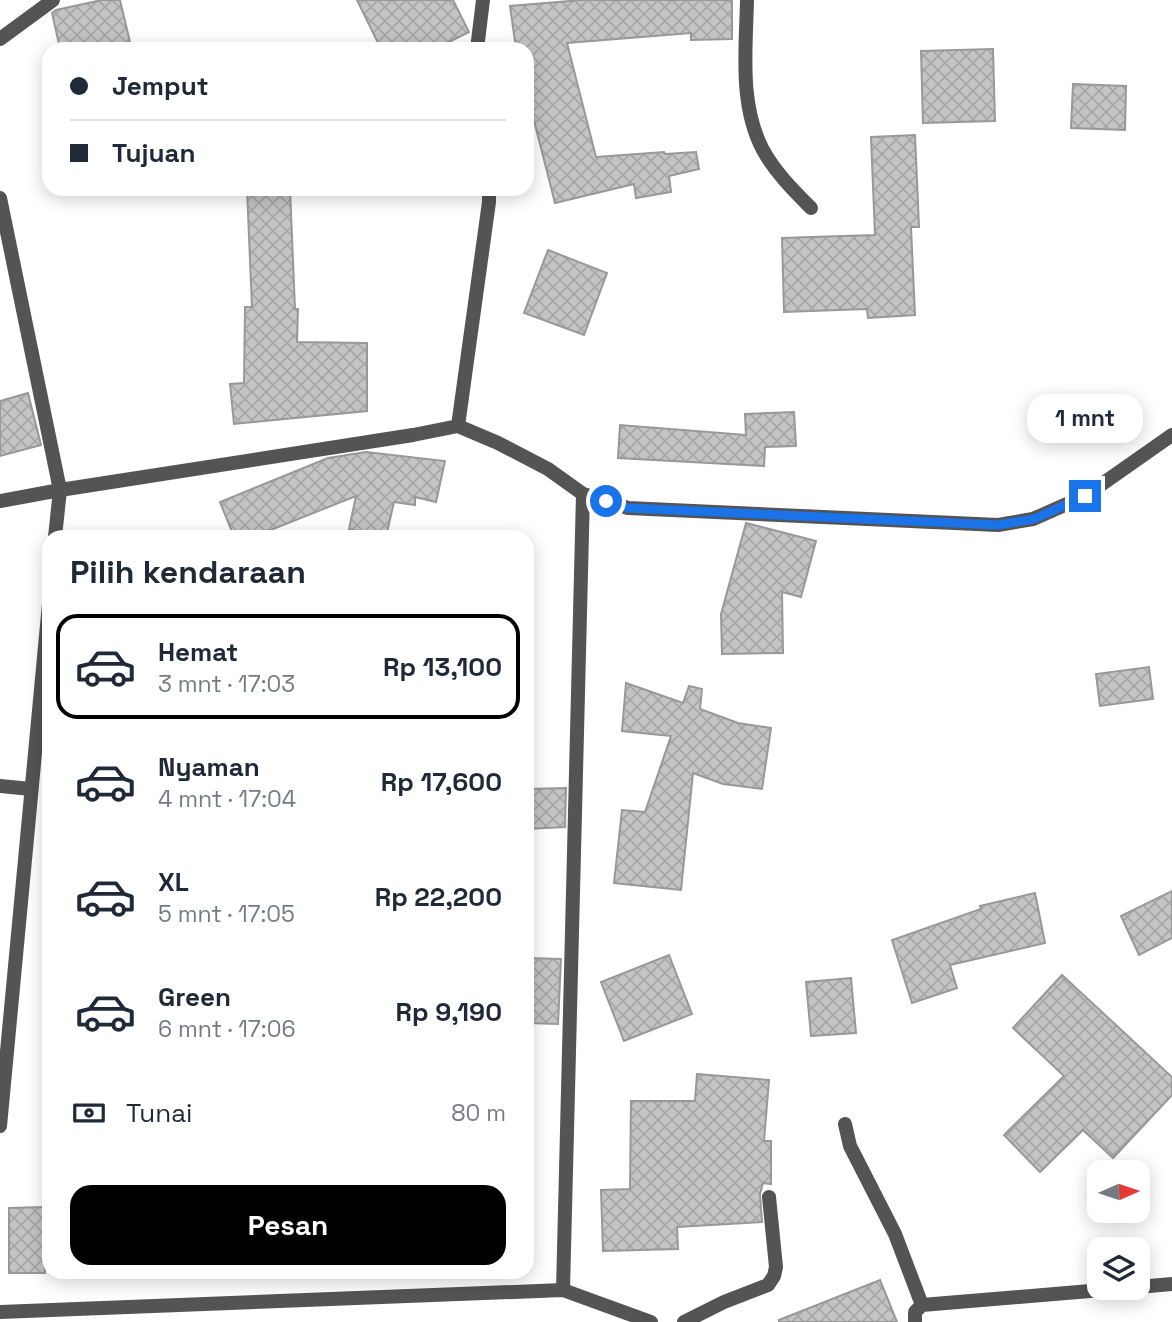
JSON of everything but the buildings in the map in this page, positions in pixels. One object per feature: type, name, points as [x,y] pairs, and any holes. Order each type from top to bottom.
[{"type":"street","points":[[0,39],[30,7],[52,0]]},
{"type":"street","points":[[478,42],[483,0]]},
{"type":"street","points":[[747,0],[748,108],[762,149],[787,184],[811,208]]},
{"type":"street","points":[[458,426],[489,196]]},
{"type":"street","points":[[0,198],[60,489],[56,530]]},
{"type":"street","points":[[0,501],[60,489],[458,426],[548,469],[583,494],[628,508],[998,525],[1034,519],[1085,496],[1172,435]]},
{"type":"street","points":[[563,1290],[583,494]]},
{"type":"street","points":[[0,1126],[42,676]]},
{"type":"street","points":[[0,786],[31,789]]},
{"type":"street","points":[[845,1124],[850,1146],[899,1242],[922,1305]]},
{"type":"street","points":[[684,1322],[724,1302],[768,1285],[776,1267],[769,1197]]},
{"type":"street","points":[[1150,1286],[1172,1284]]},
{"type":"street","points":[[0,1312],[563,1290],[652,1322]]},
{"type":"street","points":[[915,1322],[915,1312],[922,1305],[1087,1291]]},
{"type":"route","points":[[606,501],[628,508],[998,525],[1034,519],[1085,496]]}]
